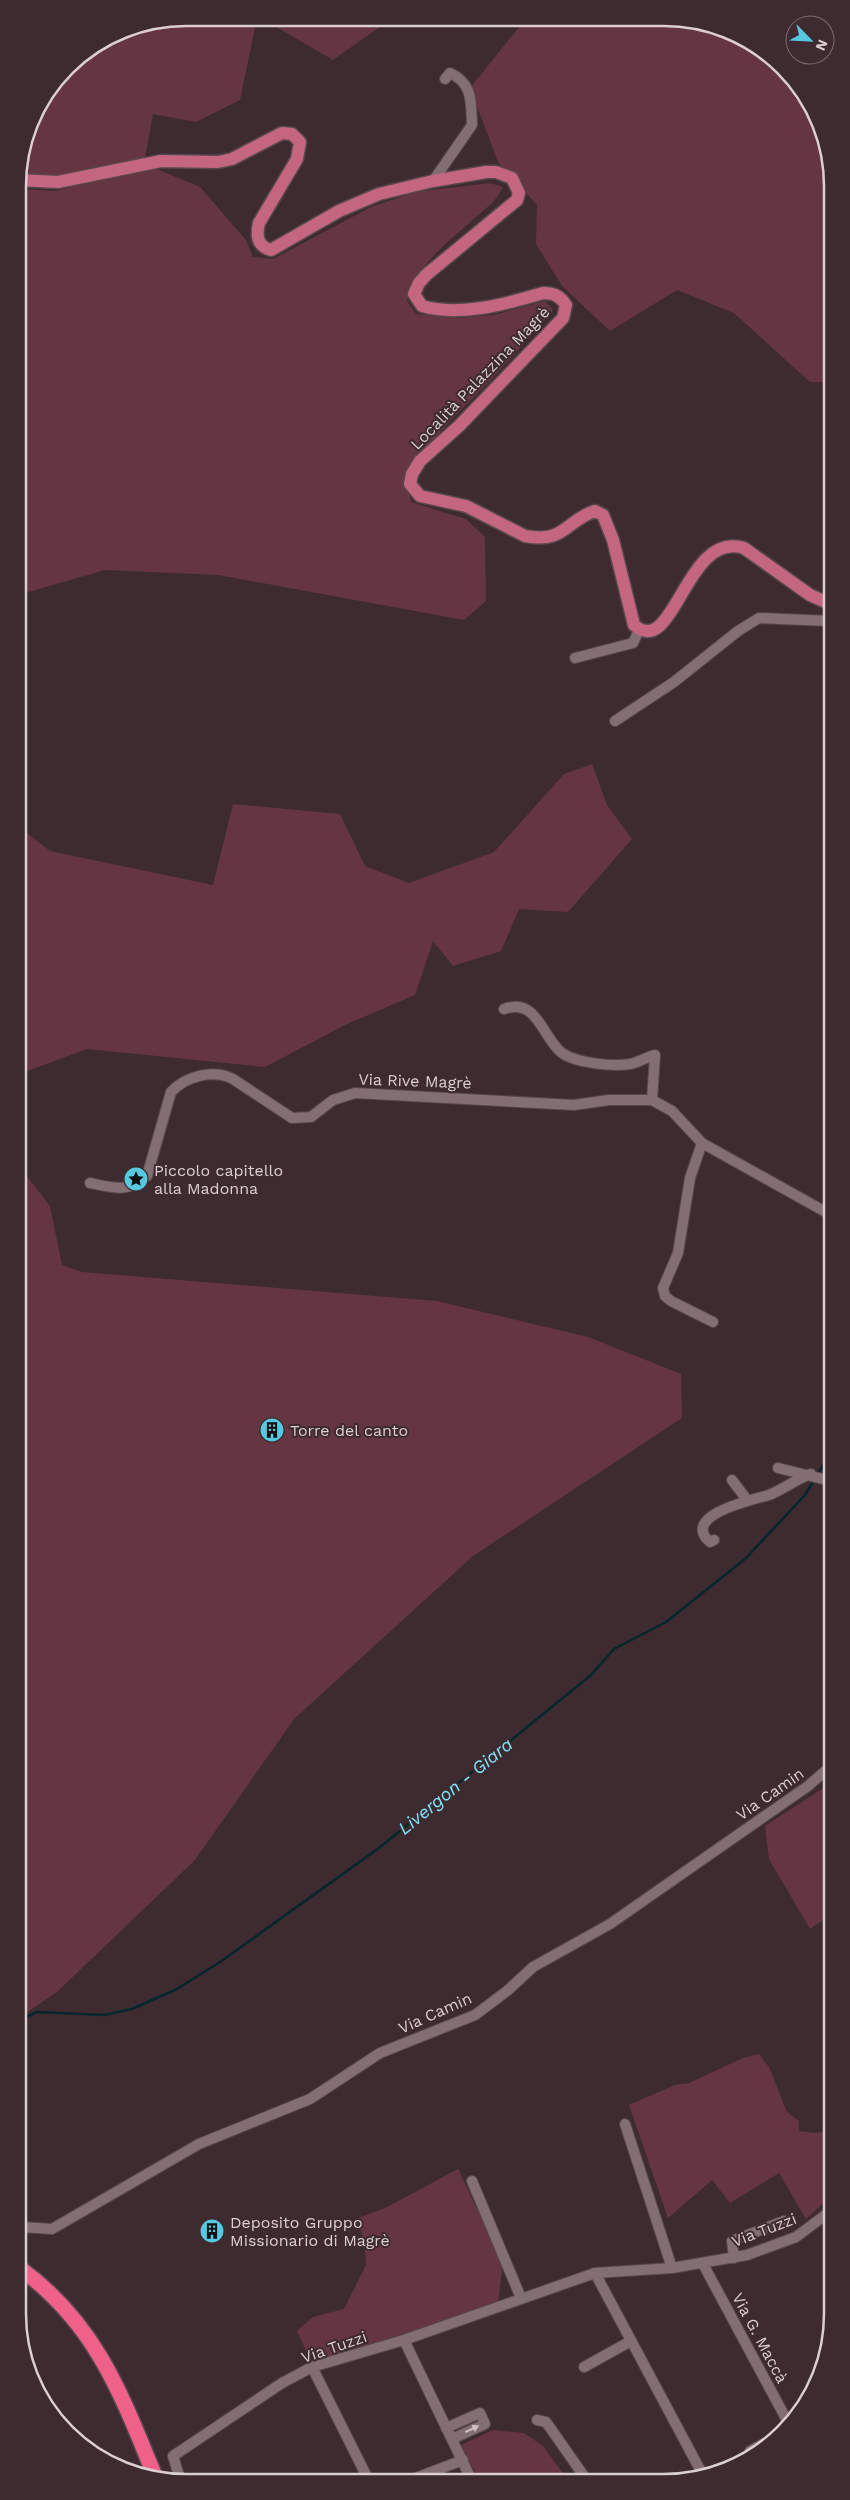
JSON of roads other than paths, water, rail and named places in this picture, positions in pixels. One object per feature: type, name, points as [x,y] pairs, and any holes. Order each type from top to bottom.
[{"type":"highway","points":[[26,2273],[55,2297],[86,2333],[122,2398],[152,2470]]},
{"type":"main road","name":"Località Palazzina Magrè","points":[[27,180],[58,182],[161,161],[218,162],[232,159],[282,133],[292,134],[300,142],[297,159],[259,223],[257,234],[260,243],[271,250],[363,199],[433,181],[496,172],[512,178],[519,193],[517,200],[419,282],[414,294],[417,301],[429,308],[472,309],[543,293],[552,293],[561,297],[566,305],[563,318],[529,351],[459,426],[420,460],[412,474],[410,484],[420,496],[466,506],[525,536],[535,538],[549,538],[559,534],[588,513],[595,511],[603,515],[613,540],[628,609],[634,625],[639,630]]},
{"type":"main road","points":[[639,630],[653,630],[664,622],[702,562],[712,552],[734,545],[752,553],[810,595],[824,601]]},
{"type":"street","points":[[433,181],[472,125],[467,85],[459,77],[450,73],[445,78]]},
{"type":"street","points":[[615,721],[674,682],[738,631],[759,618],[824,621]]},
{"type":"street","points":[[575,658],[633,643],[639,630]]},
{"type":"street","points":[[504,1009],[513,1006],[527,1010],[563,1054],[576,1060],[590,1063],[632,1064],[654,1054],[652,1100],[672,1111],[702,1142],[824,1211]]},
{"type":"street","name":"Via Rive Magrè","points":[[90,1183],[116,1189],[127,1188],[139,1183],[147,1176],[171,1092],[181,1082],[197,1076],[228,1076],[292,1118],[311,1117],[333,1100],[356,1093],[574,1105],[609,1100],[652,1100]]},
{"type":"street","points":[[702,1142],[690,1178],[678,1253],[663,1288],[665,1296],[671,1302],[713,1322]]},
{"type":"street","points":[[778,1468],[823,1478]]},
{"type":"street","points":[[714,1540],[710,1542],[704,1535],[707,1522],[722,1509],[770,1494],[811,1474]]},
{"type":"street","points":[[732,1480],[748,1500]]},
{"type":"street","name":"Via Camin","points":[[26,2228],[52,2229],[198,2144],[310,2098],[380,2053],[475,2015],[507,1991],[534,1967],[610,1924],[808,1786],[823,1773]]},
{"type":"street","points":[[625,2124],[672,2268]]},
{"type":"street","points":[[472,2181],[521,2298]]},
{"type":"street","name":"Via Tuzzi","points":[[178,2473],[173,2456],[282,2383],[312,2367],[404,2340],[595,2273],[672,2268],[747,2256],[796,2237],[823,2217]]},
{"type":"street","points":[[734,2258],[732,2241],[784,2221]]},
{"type":"street","name":"Via G. Maccà","points":[[703,2264],[785,2417]]},
{"type":"street","points":[[595,2273],[700,2469]]},
{"type":"street","points":[[404,2340],[469,2474]]},
{"type":"street","points":[[584,2367],[631,2341]]},
{"type":"street","points":[[312,2367],[366,2474]]},
{"type":"street","points":[[446,2428],[480,2413],[485,2424],[452,2439]]},
{"type":"street","points":[[537,2420],[546,2422],[582,2474]]},
{"type":"street","points":[[426,2474],[463,2460]]},
{"type":"waterway","name":"Livergon - Giara","points":[[817,1475],[823,1465]]},
{"type":"waterway","name":"Livergon - Giara","points":[[26,2017],[37,2012],[105,2015],[132,2009],[177,1989],[220,1962],[379,1848],[591,1675],[614,1649],[666,1622],[745,1559],[805,1495],[814,1480]]},
{"type":"place","name":"Piccolo capitello alla Madonna","points":[[136,1179]]},
{"type":"place","name":"Torre del canto","points":[[272,1430]]},
{"type":"place","name":"Deposito Gruppo Missionario di Magrè","points":[[212,2231]]}]
